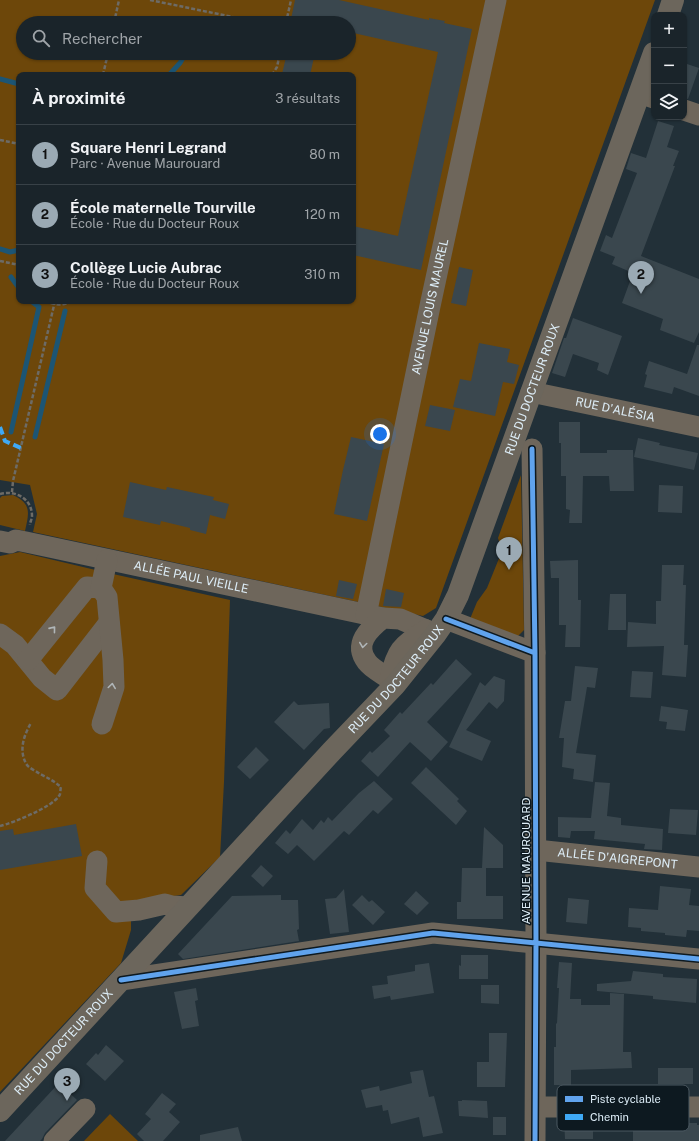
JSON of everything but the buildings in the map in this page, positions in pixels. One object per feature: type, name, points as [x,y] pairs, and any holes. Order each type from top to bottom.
[{"type":"main road","points":[[669,12],[673,0]]},
{"type":"main road","name":"RUE DU DOCTEUR ROUX","points":[[0,1111],[332,751],[392,682],[436,628],[458,595],[531,392],[647,95],[651,71]]},
{"type":"street","name":"AVENUE LOUIS MAUREL","points":[[375,616],[432,298],[496,0]]},
{"type":"street","points":[[687,111],[699,115]]},
{"type":"street","name":"RUE D'ALÉSIA","points":[[531,392],[699,427]]},
{"type":"street","name":"AVENUE MAUROUARD","points":[[532,449],[536,850],[535,1141]]},
{"type":"street","name":"ALLÉE PAUL VIEILLE","points":[[1,547],[16,540],[375,616],[400,619],[436,628]]},
{"type":"street","points":[[102,724],[114,687],[107,597],[101,588],[107,560]]},
{"type":"street","points":[[28,660],[87,587],[101,588]]},
{"type":"street","points":[[375,616],[362,641],[362,653],[368,663],[392,682]]},
{"type":"street","points":[[0,634],[15,644],[42,678],[57,690],[109,623]]},
{"type":"street","points":[[436,628],[534,653]]},
{"type":"street","name":"ALLÉE D'AIGREPONT","points":[[536,850],[699,867]]},
{"type":"street","points":[[97,861],[95,888],[116,912],[139,910],[165,904],[188,907]]},
{"type":"street","points":[[121,980],[433,933],[699,959]]},
{"type":"street","points":[[536,1107],[557,1107]]},
{"type":"street","points":[[54,1141],[85,1108]]},
{"type":"path","points":[[116,16],[119,0]]},
{"type":"path","points":[[150,0],[228,16]]},
{"type":"path","points":[[288,16],[291,0]]},
{"type":"path","points":[[104,72],[106,60]]},
{"type":"path","points":[[274,72],[278,60]]},
{"type":"path","points":[[0,140],[16,143]]},
{"type":"path","points":[[0,261],[16,264]]},
{"type":"path","points":[[12,492],[13,481],[54,305],[68,304]]},
{"type":"path","points":[[0,494],[12,492],[18,494],[29,503],[32,515],[26,542]]},
{"type":"path","points":[[0,826],[14,822],[53,802],[60,795],[61,787],[54,781],[27,765],[22,753],[24,736],[31,723]]},
{"type":"shaded area","points":[[0,0],[655,0],[436,608],[423,616],[33,532],[37,514],[30,485],[0,480]]},
{"type":"shaded area","points":[[521,475],[524,630],[517,637],[470,619],[477,602],[487,588],[502,551],[498,538]]},
{"type":"shaded area","points":[[13,495],[23,502],[28,510],[25,531],[0,525],[0,498],[2,496]]},
{"type":"shaded area","points":[[20,552],[230,600],[224,782],[220,857],[181,895],[131,902],[131,930],[121,963],[0,1092],[0,556]]},
{"type":"shaded area","points":[[110,1114],[138,1141],[84,1141]]},
{"type":"waterway","points":[[172,72],[182,60]]},
{"type":"waterway","points":[[0,79],[16,83]]},
{"type":"waterway","points":[[0,249],[10,252],[16,251]]},
{"type":"waterway","points":[[11,277],[16,284]]},
{"type":"waterway","points":[[11,432],[39,307],[35,304]]},
{"type":"waterway","points":[[35,437],[65,311]]},
{"type":"marked path","points":[[0,427],[5,441],[21,448]]},
{"type":"cycle path","points":[[532,449],[535,653]]},
{"type":"cycle path","points":[[446,619],[535,653],[535,1141]]},
{"type":"cycle path","points":[[121,980],[433,933],[699,959]]},
{"type":"place","name":"École maternelle Tourville","points":[[641,294]]},
{"type":"place","name":"Square Henri Legrand","points":[[509,570]]},
{"type":"place","name":"Collège Lucie Aubrac","points":[[67,1101]]}]
